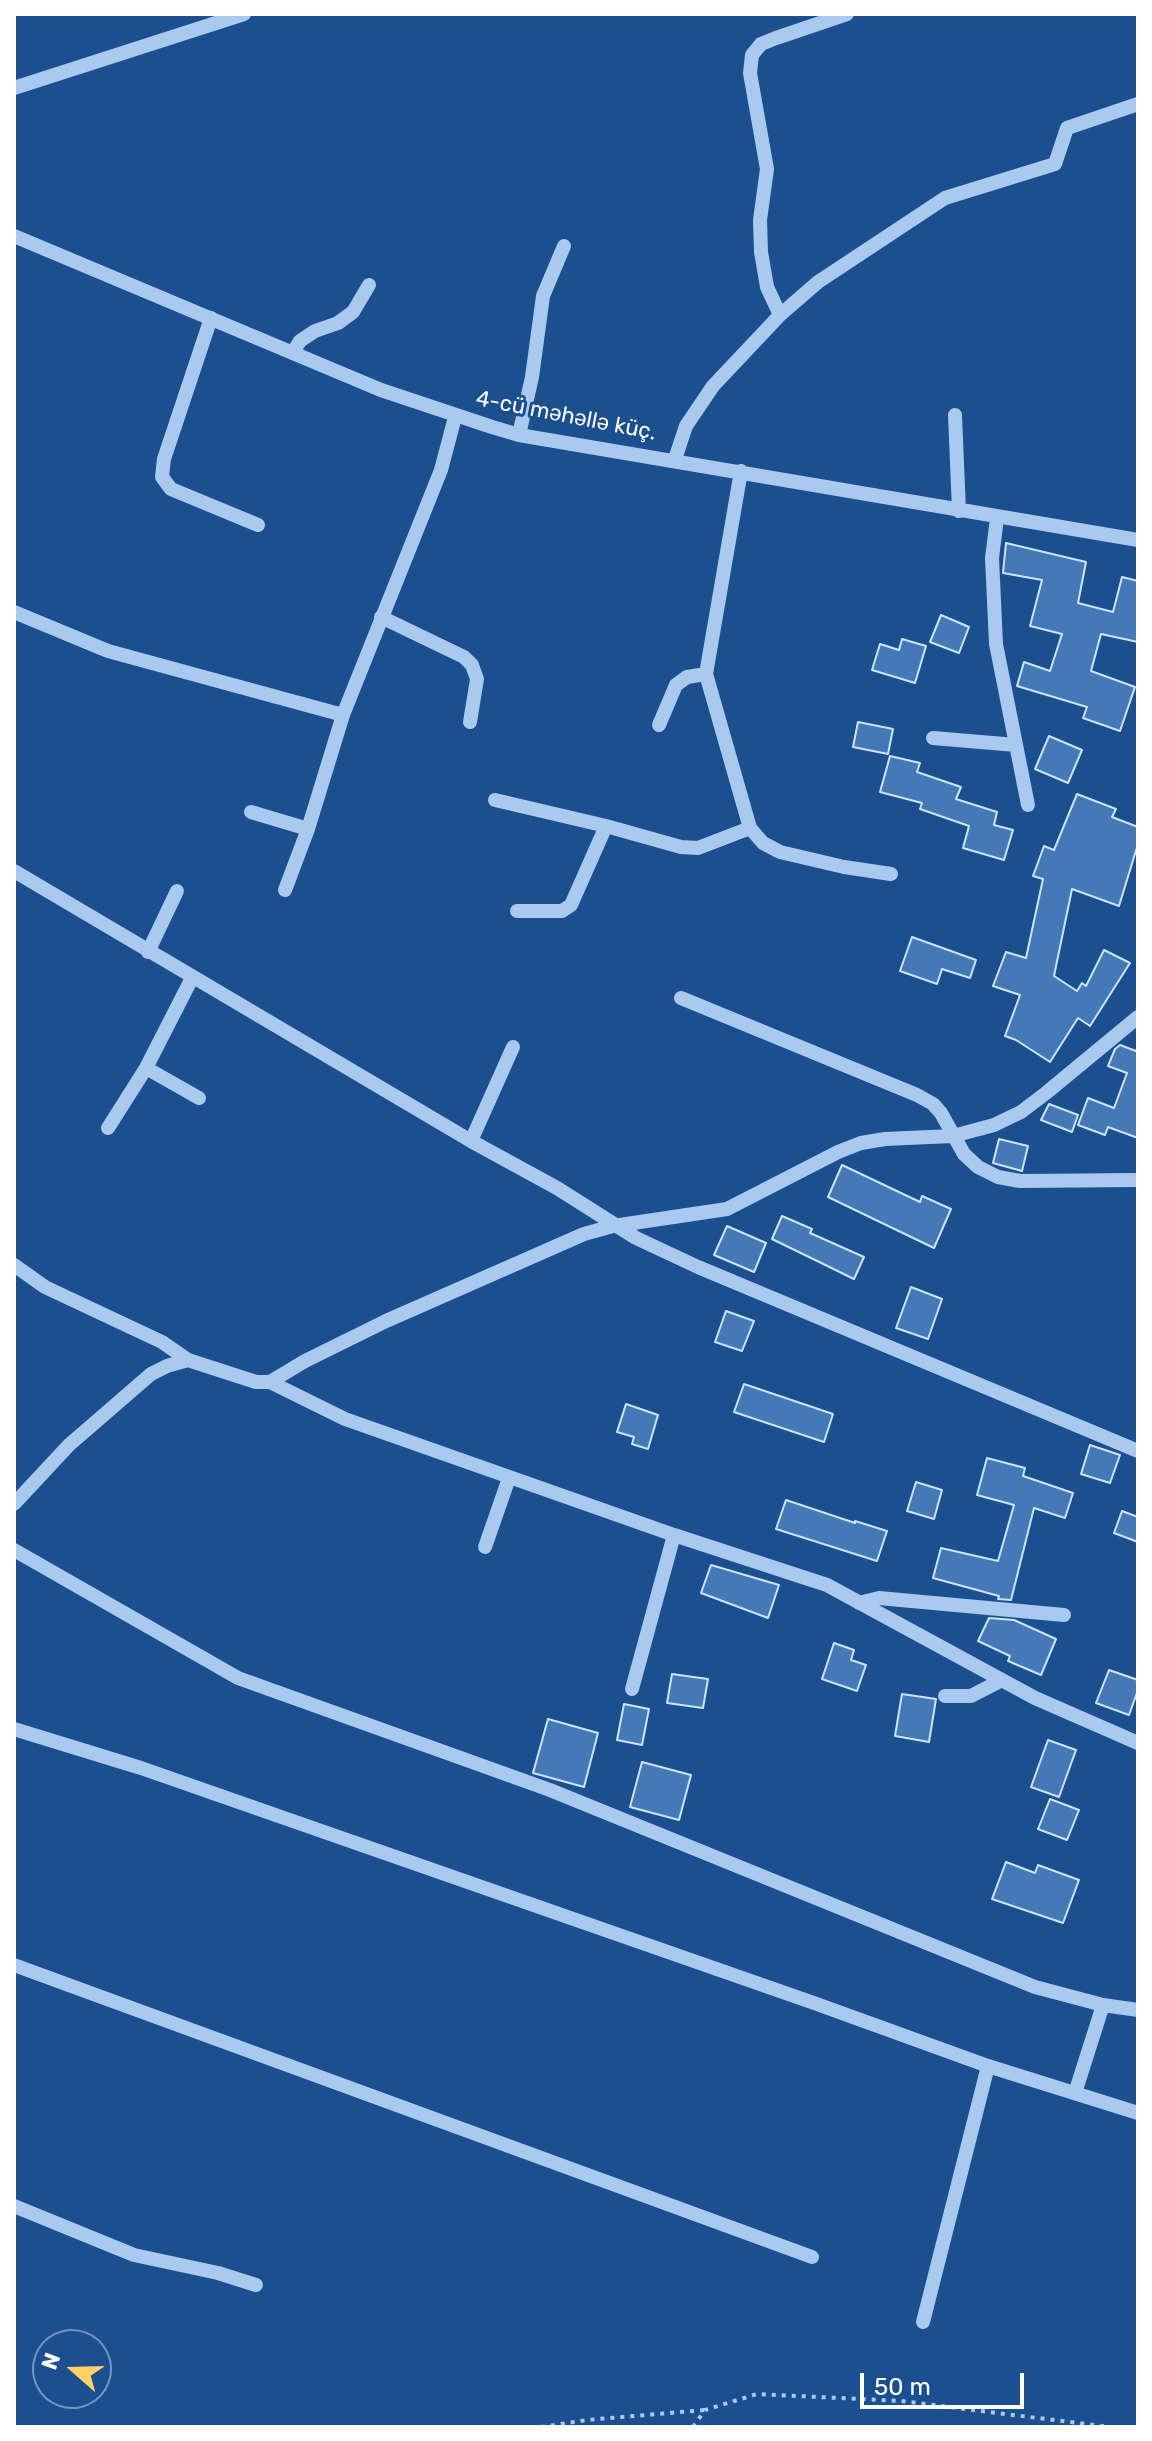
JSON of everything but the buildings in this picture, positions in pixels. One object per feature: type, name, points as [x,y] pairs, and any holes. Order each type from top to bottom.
[{"type":"street","points":[[14,88],[244,14]]},
{"type":"street","points":[[780,315],[767,287],[761,252],[760,220],[767,169],[750,73],[752,55],[761,44],[847,14]]},
{"type":"street","points":[[675,459],[686,426],[713,386],[780,315],[818,282],[945,198],[1055,164],[1067,128],[1138,104]]},
{"type":"street","name":"4-cü məhəllə küç.","points":[[14,236],[381,390],[455,417],[519,435],[675,459],[997,518],[1138,540]]},
{"type":"street","points":[[519,435],[532,377],[543,296],[564,246]]},
{"type":"street","points":[[293,352],[300,341],[315,331],[338,323],[353,312],[369,285]]},
{"type":"street","points":[[211,318],[164,459],[162,477],[171,489],[258,525]]},
{"type":"street","points":[[955,415],[959,511]]},
{"type":"street","points":[[285,890],[308,829],[343,715],[441,470],[455,417]]},
{"type":"street","points":[[741,471],[706,674],[750,828],[763,843],[780,852],[891,874]]},
{"type":"street","points":[[997,518],[992,558],[996,644],[1028,805]]},
{"type":"street","points":[[14,612],[108,651],[343,715]]},
{"type":"street","points":[[381,617],[464,657],[472,665],[477,679],[470,722]]},
{"type":"street","points":[[659,725],[676,685],[687,677],[706,674]]},
{"type":"street","points":[[933,738],[1016,745]]},
{"type":"street","points":[[495,800],[644,838],[698,848],[750,828]]},
{"type":"street","points":[[251,812],[308,829]]},
{"type":"street","points":[[517,911],[562,911],[571,905],[606,826]]},
{"type":"street","points":[[14,871],[471,1141],[557,1188],[613,1226],[659,1251],[1138,1451]]},
{"type":"street","points":[[148,952],[177,891]]},
{"type":"street","points":[[108,1128],[146,1068],[192,978]]},
{"type":"street","points":[[681,998],[933,1104],[964,1154],[978,1167],[998,1177],[1020,1181],[1138,1180]]},
{"type":"street","points":[[270,1382],[305,1361],[400,1315],[549,1248],[613,1226],[727,1209],[861,1143],[953,1136],[994,1125],[1021,1112],[1138,1017]]},
{"type":"street","points":[[471,1141],[513,1047]]},
{"type":"street","points":[[146,1068],[199,1098]]},
{"type":"street","points":[[14,1265],[45,1287],[162,1342],[188,1360],[248,1380],[270,1382],[345,1419],[674,1535],[827,1585],[1035,1698],[1138,1743]]},
{"type":"street","points":[[14,1504],[69,1445],[151,1374],[188,1360]]},
{"type":"street","points":[[485,1547],[509,1478]]},
{"type":"street","points":[[632,1689],[674,1535]]},
{"type":"street","points":[[14,1550],[238,1678],[550,1790],[1035,1987],[1103,2005],[1138,2010]]},
{"type":"street","points":[[859,1603],[879,1598],[1064,1615]]},
{"type":"street","points":[[945,1696],[971,1696],[1002,1680]]},
{"type":"street","points":[[14,1729],[141,1768],[988,2066],[1138,2113]]},
{"type":"street","points":[[14,1965],[812,2257]]},
{"type":"street","points":[[1075,2093],[1103,2005]]},
{"type":"street","points":[[923,2322],[988,2066]]},
{"type":"street","points":[[14,2206],[134,2255],[218,2273],[256,2285]]},
{"type":"path","points":[[541,2427],[705,2410],[757,2394],[901,2401],[1110,2427]]},
{"type":"path","points":[[693,2427],[705,2410]]}]
